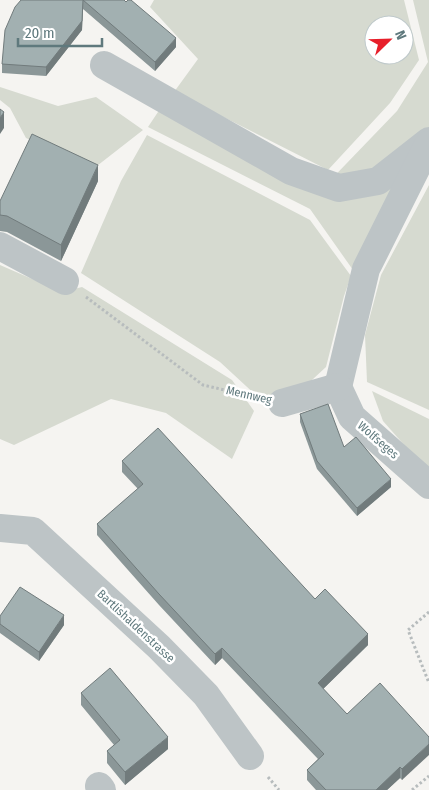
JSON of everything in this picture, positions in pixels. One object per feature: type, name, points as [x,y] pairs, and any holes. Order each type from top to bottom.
[{"type":"street","points":[[104,65],[291,171],[339,188],[378,181],[429,142]]},
{"type":"street","points":[[338,387],[366,269],[429,142]]},
{"type":"street","points":[[0,246],[65,281]]},
{"type":"street","name":"Mennweg","points":[[282,403],[338,387]]},
{"type":"street","name":"Wolfseges","points":[[338,387],[352,417],[429,485]]},
{"type":"street","name":"Bartlishaldenstrasse","points":[[0,528],[33,531],[159,647],[206,695],[250,756]]},
{"type":"path","name":"Mennweg","points":[[65,281],[203,385],[282,403]]},
{"type":"path","points":[[429,612],[408,630],[429,683]]},
{"type":"path","points":[[412,790],[429,776]]},
{"type":"shaded area","points":[[154,0],[404,0],[408,15],[364,15],[364,65],[414,65],[414,40],[419,60],[390,103],[328,170],[174,92],[198,59],[150,7]]},
{"type":"shaded area","points":[[413,0],[429,0],[429,167],[353,270],[310,209],[148,127],[160,109],[320,191],[397,111],[428,62]]},
{"type":"shaded area","points":[[0,87],[58,106],[96,97],[143,130],[93,169],[26,138],[10,108],[0,100]]},
{"type":"shaded area","points":[[147,135],[310,220],[351,276],[326,367],[299,392],[260,399],[220,362],[81,273],[121,181]]},
{"type":"shaded area","points":[[429,185],[429,410],[367,382],[365,335],[381,275]]},
{"type":"shaded area","points":[[0,265],[62,292],[82,287],[232,380],[254,411],[232,459],[166,413],[111,399],[14,445],[0,439]]},
{"type":"shaded area","points":[[372,391],[429,419],[429,473],[383,421]]},
{"type":"building","points":[[21,0],[83,0],[82,21],[46,67],[2,64],[5,30],[15,7]]},
{"type":"building","points":[[83,0],[124,0],[126,2],[131,0],[176,38],[155,62]]},
{"type":"building","points":[[0,109],[4,112],[0,118]]},
{"type":"building","points":[[32,134],[98,165],[61,245],[7,216],[0,215],[0,201]]},
{"type":"building","points":[[328,404],[344,447],[356,437],[391,479],[357,508],[317,461],[300,414]]},
{"type":"building","points":[[158,428],[315,599],[325,589],[368,634],[318,683],[347,714],[380,683],[429,737],[429,744],[402,769],[400,767],[376,790],[326,790],[307,770],[324,754],[222,648],[215,654],[97,524],[143,484],[122,461]]},
{"type":"building","points":[[20,587],[64,615],[39,652],[0,624],[0,616]]},
{"type":"building","points":[[110,668],[168,737],[125,772],[107,751],[120,740],[81,693]]}]
